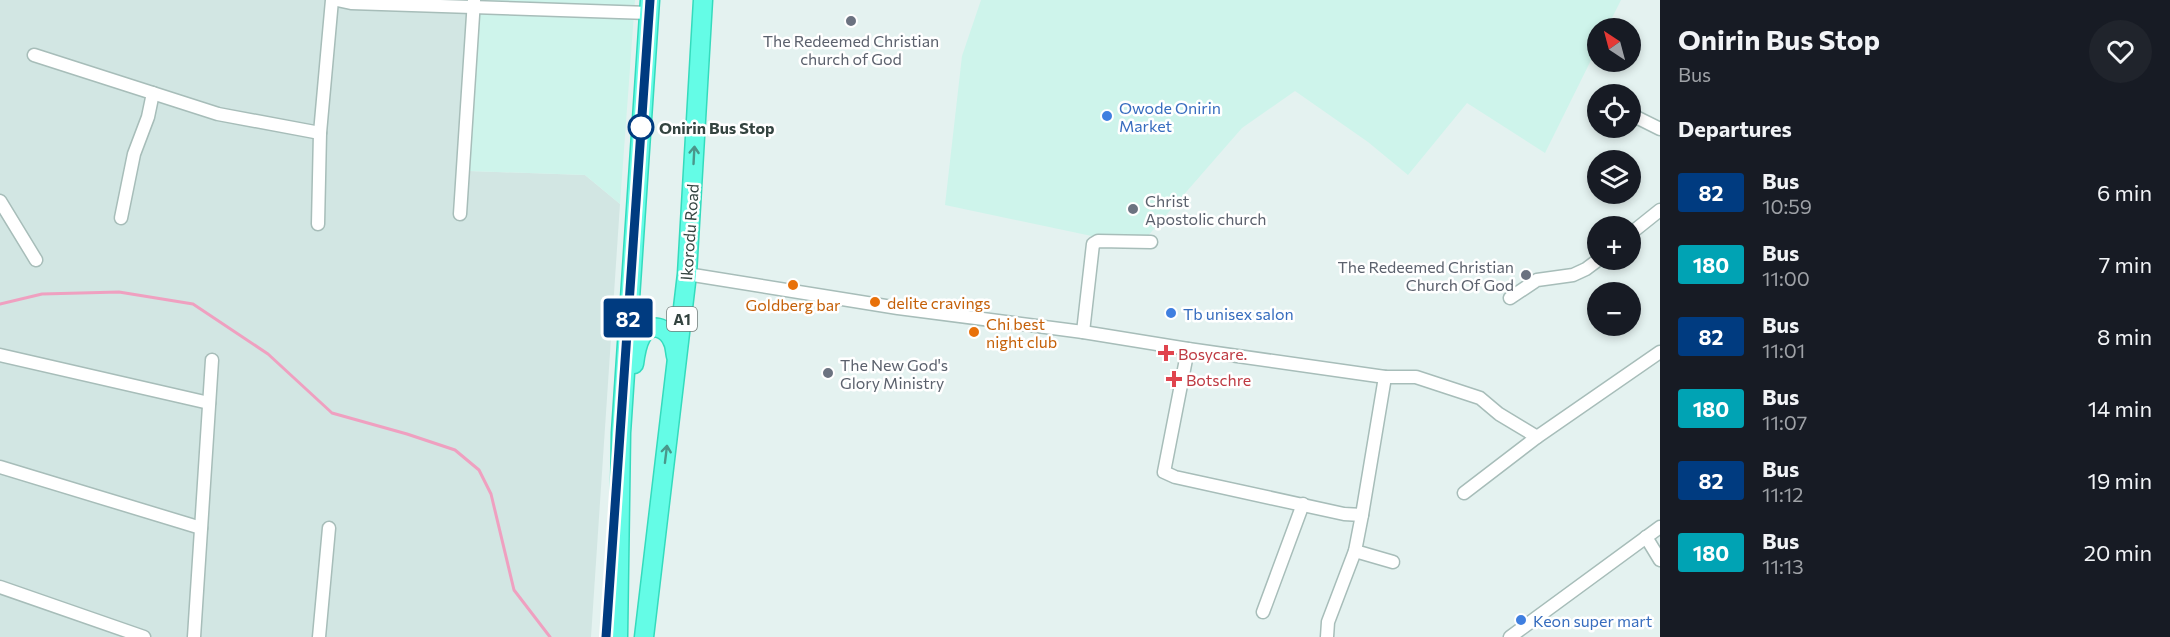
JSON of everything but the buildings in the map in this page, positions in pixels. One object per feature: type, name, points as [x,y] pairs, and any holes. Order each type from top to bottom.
[{"type":"highway","name":"Ikorodu Road","points":[[644,637],[687,274],[703,0]]},
{"type":"highway","points":[[606,637],[650,7]]},
{"type":"highway","points":[[618,637],[621,433],[640,337],[648,328],[661,328],[673,342],[677,361]]},
{"type":"highway","name":"Ikorodu Road","points":[[651,637],[660,498]]},
{"type":"street","points":[[318,224],[320,133],[332,0]]},
{"type":"street","points":[[337,0],[351,3],[650,7]]},
{"type":"street","points":[[460,214],[473,4]]},
{"type":"street","points":[[34,55],[218,114],[320,133]]},
{"type":"street","points":[[122,218],[134,154],[148,117],[153,93]]},
{"type":"street","points":[[1641,120],[1660,129]]},
{"type":"street","points":[[0,201],[36,260]]},
{"type":"street","points":[[1641,225],[1660,210]]},
{"type":"street","points":[[1083,332],[1093,244],[1098,241],[1151,242]]},
{"type":"street","points":[[1510,298],[1537,280],[1573,275],[1587,268]]},
{"type":"street","points":[[687,274],[830,298],[1083,332],[1188,350],[1385,377],[1416,377],[1480,398],[1499,414],[1537,437]]},
{"type":"street","points":[[1188,350],[1164,472],[1175,477],[1344,514],[1362,515]]},
{"type":"street","points":[[1464,493],[1537,437],[1660,352]]},
{"type":"street","points":[[0,355],[208,403]]},
{"type":"street","points":[[194,637],[212,360]]},
{"type":"street","points":[[1327,637],[1328,622],[1355,551],[1385,377]]},
{"type":"street","points":[[0,467],[201,528]]},
{"type":"street","points":[[1263,612],[1304,504]]},
{"type":"street","points":[[1510,637],[1660,527]]},
{"type":"street","points":[[319,637],[329,528]]},
{"type":"street","points":[[1646,537],[1660,560]]},
{"type":"street","points":[[1355,551],[1393,562]]},
{"type":"street","points":[[0,587],[144,637]]},
{"type":"shaded area","points":[[0,0],[476,0],[469,171],[585,175],[620,204],[591,637],[0,637]]},
{"type":"shaded area","points":[[476,0],[635,0],[620,204],[585,175],[469,171]]},
{"type":"shaded area","name":"Owode Onirin Market","points":[[981,0],[1621,0],[1612,18],[1587,18],[1587,68],[1545,153],[1467,103],[1408,175],[1368,142],[1295,91],[1242,128],[1139,246],[945,205],[962,56]]},
{"type":"waterway","points":[[0,304],[42,294],[119,292],[193,304],[268,354],[332,413],[455,450],[479,470],[491,494],[514,590],[550,637]]},
{"type":"bus line","name":"82","points":[[606,637],[650,0]]},
{"type":"place","name":"The Redeemed Christian church of God","points":[[851,21]]},
{"type":"place","name":"Owode Onirin Market","points":[[1107,116]]},
{"type":"place","name":"Onirin Bus Stop","points":[[641,127]]},
{"type":"place","name":"Christ Apostolic church","points":[[1133,209]]},
{"type":"place","name":"The Redeemed Christian Church Of God","points":[[1526,275]]},
{"type":"place","name":"Goldberg bar","points":[[793,285]]},
{"type":"place","name":"delite cravings","points":[[875,302]]},
{"type":"place","name":"Tb unisex salon","points":[[1171,313]]},
{"type":"place","name":"Chi best night club","points":[[974,332]]},
{"type":"place","name":"Bosycare.","points":[[1166,353]]},
{"type":"place","name":"The New God's Glory Ministry","points":[[828,373]]},
{"type":"place","name":"Botschre","points":[[1174,379]]},
{"type":"place","name":"Keon super mart","points":[[1521,620]]}]
